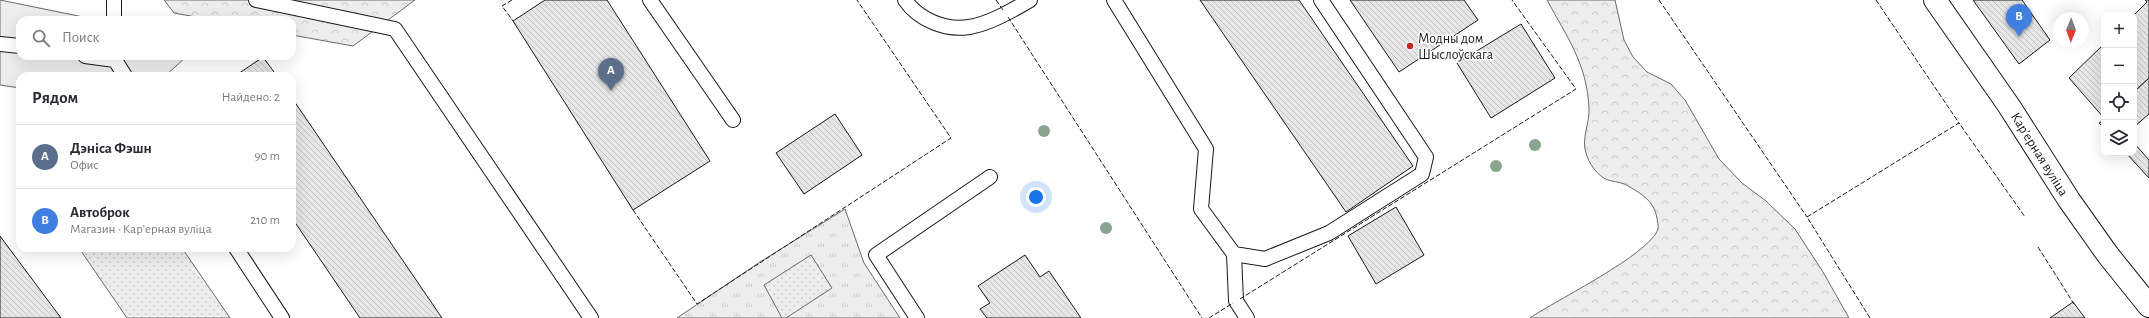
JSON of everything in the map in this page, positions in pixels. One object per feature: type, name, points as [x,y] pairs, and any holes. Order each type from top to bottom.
[{"type":"street","name":"Карʼерная вуліца","points":[[1935,0],[2009,106],[2069,200],[2108,255],[2149,306]]},
{"type":"lane","points":[[114,0],[114,16]]},
{"type":"lane","points":[[256,0],[395,29],[591,318]]},
{"type":"lane","points":[[650,0],[733,120]]},
{"type":"lane","points":[[904,0],[912,11],[939,25],[968,27],[1006,14],[1030,0]]},
{"type":"lane","points":[[1114,0],[1206,149],[1201,209],[1234,254],[1236,301],[1247,318]]},
{"type":"lane","points":[[1234,254],[1265,259],[1329,233],[1422,174],[1426,157],[1321,0]]},
{"type":"lane","points":[[0,44],[16,46]]},
{"type":"lane","points":[[116,60],[123,72]]},
{"type":"lane","points":[[917,318],[876,254],[990,177]]},
{"type":"lane","points":[[239,252],[282,318]]},
{"type":"green space","points":[[164,0],[415,0],[353,46],[296,36],[296,16],[190,16],[174,13]]},
{"type":"green space","points":[[1547,0],[1615,0],[1624,40],[1633,57],[1647,72],[1671,84],[1685,100],[1719,159],[1742,183],[1766,201],[1795,229],[1823,272],[1849,318],[1530,318],[1620,264],[1651,240],[1658,229],[1655,212],[1647,199],[1626,185],[1608,180],[1601,176],[1594,169],[1587,157],[1584,142],[1589,108],[1584,78],[1575,51]]},
{"type":"green space","points":[[845,209],[864,263],[900,318],[677,318],[760,262]]},
{"type":"green space","points":[[82,252],[185,252],[230,318],[127,318]]},
{"type":"green space","points":[[811,255],[832,288],[786,318],[782,318],[764,285]]},
{"type":"shaded area","points":[[0,0],[78,16],[16,16],[16,60],[183,60],[169,72],[16,72],[16,87],[0,85]]},
{"type":"building","points":[[545,0],[607,0],[710,161],[633,210],[513,21]]},
{"type":"building","points":[[1200,0],[1299,0],[1413,166],[1346,212]]},
{"type":"building","name":"Модны дом Шыслоўскага","points":[[1350,0],[1464,0],[1478,20],[1399,72]]},
{"type":"building","points":[[1973,0],[2022,0],[2050,40],[2019,64]]},
{"type":"building","points":[[2145,0],[2149,0],[2149,78],[2137,89],[2137,12],[2147,2]]},
{"type":"building","points":[[1521,24],[1555,78],[1491,118],[1457,63]]},
{"type":"building","points":[[2101,47],[2101,115],[2069,78]]},
{"type":"building","points":[[259,60],[265,60],[274,72],[241,72]]},
{"type":"building","points":[[2149,78],[2149,114],[2137,124],[2137,120],[2137,89]]},
{"type":"building","points":[[296,104],[442,318],[360,318],[296,224]]},
{"type":"building","points":[[835,114],[862,155],[804,194],[776,153]]},
{"type":"building","points":[[2137,146],[2149,160],[2149,178],[2129,156],[2137,156]]},
{"type":"building","points":[[1396,207],[1424,255],[1376,284],[1348,236]]},
{"type":"building","points":[[0,236],[61,318],[0,318]]},
{"type":"building","points":[[1025,255],[1040,277],[1049,271],[1081,318],[987,318],[980,309],[990,303],[978,286]]},
{"type":"building","points":[[2073,302],[2085,318],[2050,318]]},
{"type":"fence","points":[[512,0],[502,6],[513,21]]},
{"type":"fence","points":[[633,210],[697,304],[951,138],[857,0]]},
{"type":"fence","points":[[996,0],[1003,10]]},
{"type":"fence","points":[[1240,299],[1576,89],[1512,0]]},
{"type":"fence","points":[[1659,0],[1807,217]]},
{"type":"fence","points":[[1876,0],[1959,123]]},
{"type":"fence","points":[[1008,17],[1202,318]]},
{"type":"fence","points":[[1870,318],[1807,217],[1959,123],[2025,217]]},
{"type":"fence","points":[[2038,247],[2074,304]]},
{"type":"fence","points":[[1209,318],[1233,303]]},
{"type":"place","name":"Автоброк","points":[[2019,37]]},
{"type":"place","name":"Модны дом Шыслоўскага","points":[[1410,46]]},
{"type":"place","name":"Дэніса Фэшн","points":[[611,91]]}]
